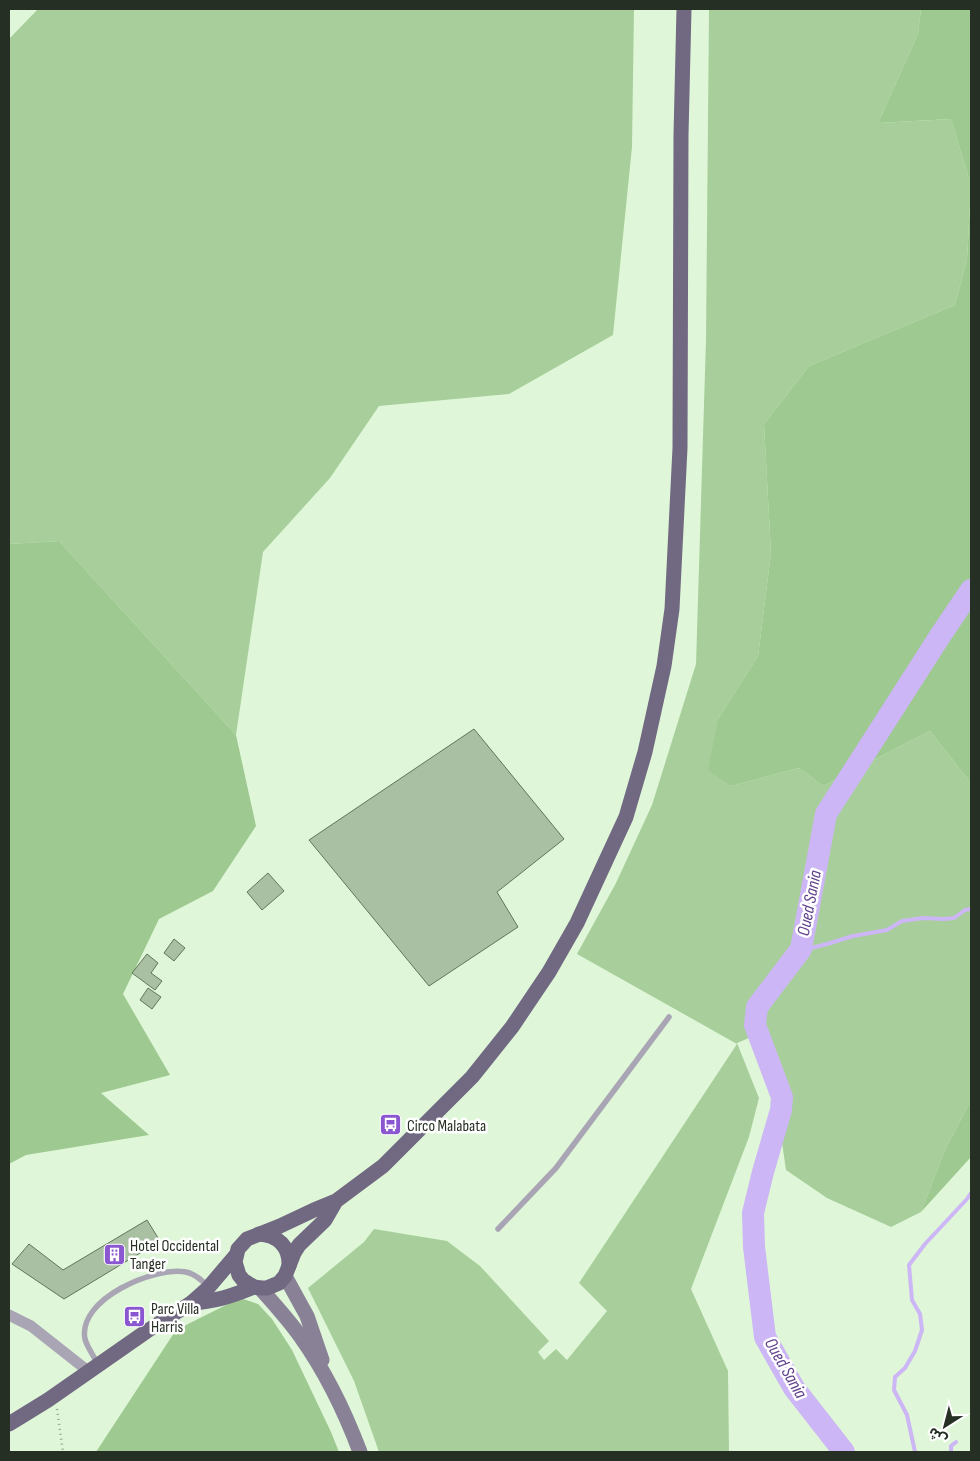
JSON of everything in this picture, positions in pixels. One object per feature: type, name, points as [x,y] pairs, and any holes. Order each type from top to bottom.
[{"type":"main road","points":[[257,1288],[243,1280],[235,1262],[238,1249],[246,1239],[336,1201],[383,1166],[472,1077],[512,1027],[549,972],[577,922],[626,817],[645,752],[664,666],[672,609],[680,448],[681,144],[684,9]]},
{"type":"main road","points":[[191,1303],[210,1302],[279,1283],[299,1245],[325,1220],[336,1201]]},
{"type":"main road","points":[[258,1234],[273,1236],[279,1240],[288,1252],[287,1271]]},
{"type":"main road","points":[[9,1424],[146,1331],[191,1303],[208,1288],[236,1255]]},
{"type":"street","points":[[287,1271],[315,1337],[327,1381]]},
{"type":"street","points":[[257,1288],[278,1308],[300,1336],[327,1381],[351,1429],[360,1452]]},
{"type":"street","points":[[9,1315],[32,1326],[93,1368]]},
{"type":"lane","points":[[498,1229],[556,1168],[669,1017]]},
{"type":"lane","points":[[93,1368],[86,1339],[86,1326],[92,1312],[114,1292],[132,1283],[166,1271],[188,1272],[202,1280],[208,1288]]},
{"type":"path","points":[[55,1394],[63,1452]]},
{"type":"green space","points":[[38,9],[634,9],[632,147],[613,335],[509,394],[379,406],[330,478],[263,552],[236,735],[59,541],[9,544],[9,39]]},
{"type":"green space","points":[[709,9],[921,9],[918,34],[878,123],[951,119],[971,185],[967,259],[955,305],[809,366],[764,424],[771,553],[758,656],[718,719],[731,786],[799,768],[823,786],[930,731],[971,783],[971,1100],[945,1150],[921,1212],[891,1227],[827,1198],[786,1170],[781,1136],[789,1103],[787,1090],[768,1030],[737,1043],[759,1098],[749,1137],[691,1289],[728,1371],[729,1452],[379,1452],[354,1381],[308,1288],[364,1242],[374,1229],[447,1241],[480,1266],[549,1341],[538,1352],[544,1360],[556,1349],[567,1360],[607,1311],[579,1283],[737,1044],[577,954],[616,883],[652,805],[696,664],[706,339]]},
{"type":"green space","points":[[921,9],[971,9],[971,185],[951,119],[878,123],[918,34]]},
{"type":"green space","points":[[971,186],[971,783],[930,731],[823,786],[799,768],[731,786],[708,770],[718,719],[758,656],[771,553],[764,424],[809,366],[955,305],[967,259]]},
{"type":"green space","points":[[59,541],[236,735],[256,826],[213,891],[159,919],[123,994],[170,1075],[101,1093],[149,1135],[26,1155],[9,1164],[9,544]]},
{"type":"green space","points":[[971,1100],[971,1157],[921,1212],[945,1150]]},
{"type":"green space","points":[[243,1299],[258,1304],[272,1319],[292,1350],[339,1452],[96,1452],[176,1330],[232,1302]]},
{"type":"building","points":[[474,729],[564,839],[497,892],[518,927],[429,986],[309,840]]},
{"type":"building","points":[[268,873],[284,891],[262,910],[247,892]]},
{"type":"building","points":[[174,939],[185,948],[174,961],[164,953]]},
{"type":"building","points":[[147,954],[158,963],[151,973],[162,981],[155,990],[132,973]]},
{"type":"building","points":[[148,988],[161,997],[152,1009],[140,1000]]},
{"type":"building","name":"Hotel Occidental Tanger","points":[[147,1220],[160,1241],[64,1299],[12,1264],[29,1244],[63,1270]]},
{"type":"waterway","name":"Oued Sania","points":[[844,1452],[794,1388],[765,1337],[754,1247],[753,1213],[781,1110],[782,1097],[755,1025],[757,1007],[801,949],[826,814],[971,590]]},
{"type":"waterway","points":[[799,951],[853,936],[887,930],[902,921],[923,918],[954,918],[965,910],[971,909]]},
{"type":"waterway","points":[[915,1452],[907,1415],[894,1390],[895,1377],[905,1368],[915,1351],[922,1330],[920,1314],[912,1300],[909,1265],[925,1244],[971,1193]]},
{"type":"waterway","points":[[951,1452],[951,1446],[956,1442]]},
{"type":"place","name":"Circo Malabata","points":[[391,1125]]},
{"type":"place","name":"Hotel Occidental Tanger","points":[[114,1254]]},
{"type":"place","name":"Parc Villa Harris","points":[[135,1317]]}]
